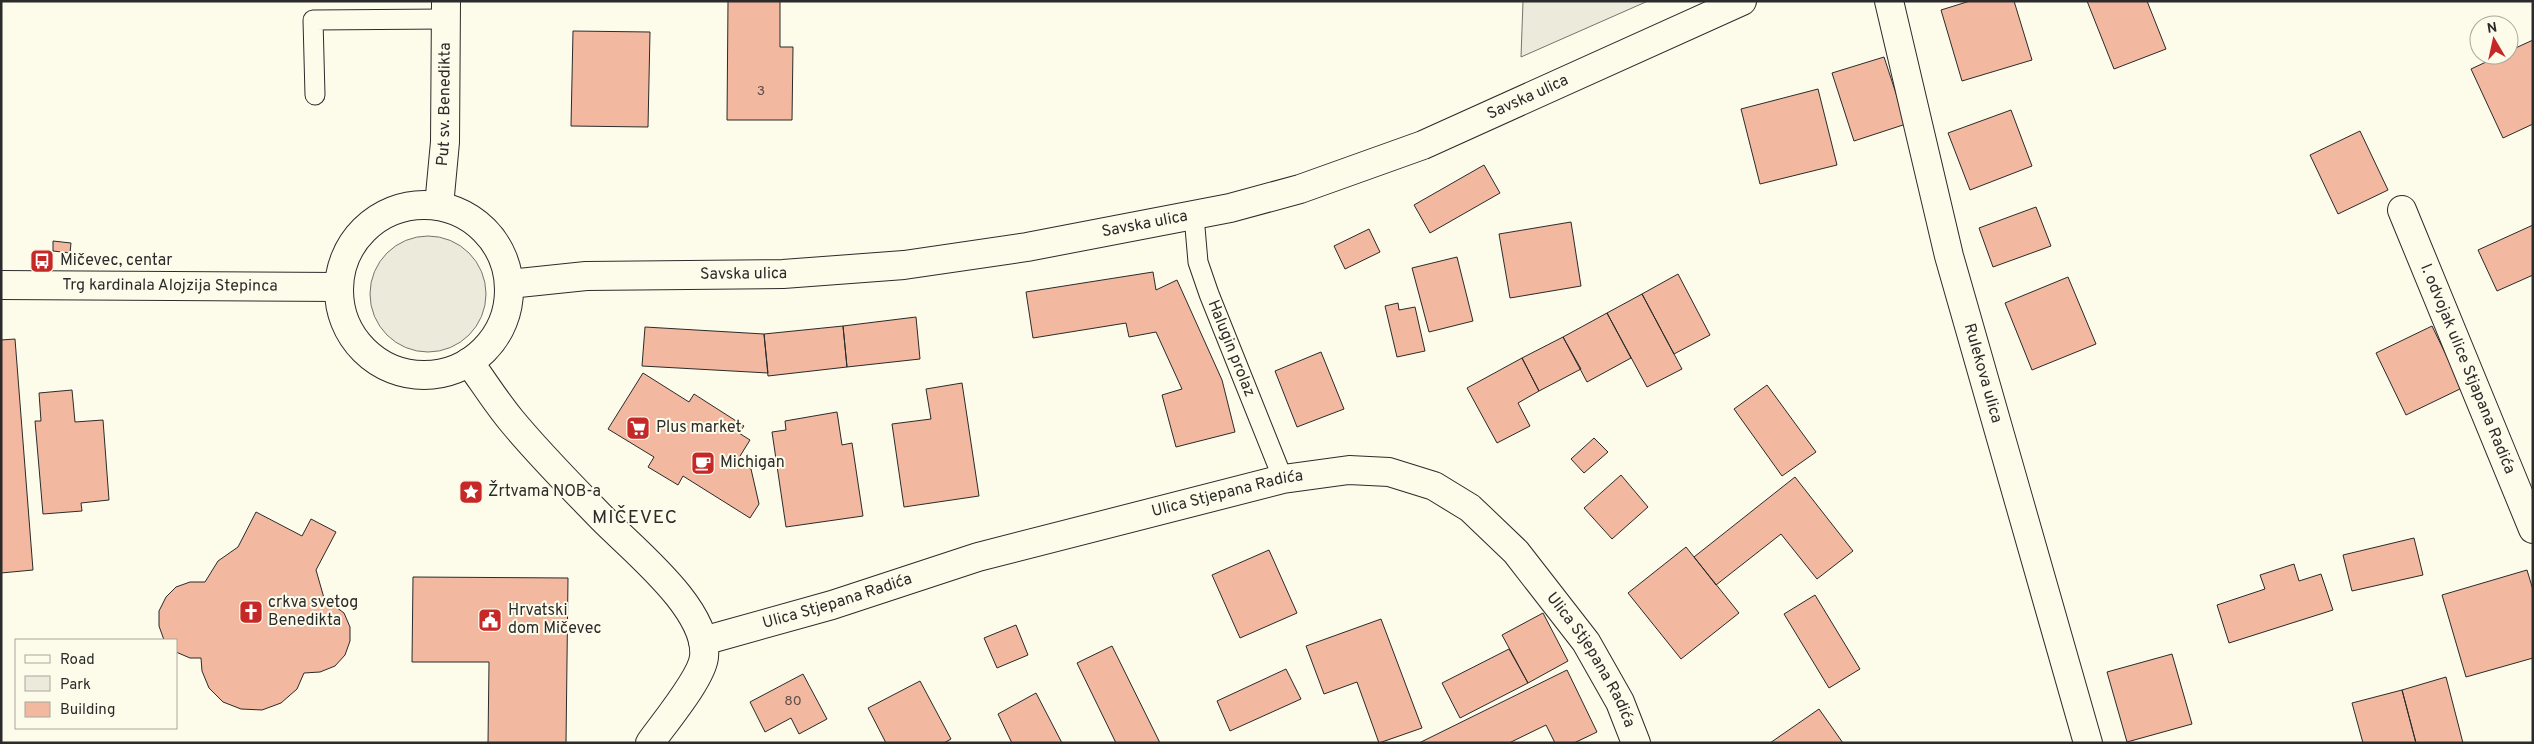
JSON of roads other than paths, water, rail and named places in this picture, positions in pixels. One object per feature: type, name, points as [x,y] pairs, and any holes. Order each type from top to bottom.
[{"type":"street","name":"Savska ulica","points":[[508,284],[586,276],[784,274],[904,265],[1027,247],[1194,216],[1300,189],[1423,145],[1742,1]]},
{"type":"street","name":"Rulekova ulica","points":[[1889,1],[1949,256],[2088,743]]},
{"type":"street","name":"Put sv. Benedikta","points":[[440,206],[445,142],[446,10]]},
{"type":"street","points":[[419,205],[440,206],[456,211],[474,222],[493,241],[504,262],[508,284],[507,306],[498,331],[483,352],[469,362],[449,371],[420,375],[392,369],[367,354],[349,332],[340,307],[338,287],[346,256],[356,238],[374,221],[396,209],[419,205]]},
{"type":"street","name":"I. odvojak ulice Stjapana Radića","points":[[2402,210],[2533,528]]},
{"type":"street","name":"Trg kardinala Alojzija Stepinca","points":[[1,285],[338,287]]},
{"type":"street","points":[[469,362],[511,420],[601,517],[670,584],[695,621],[703,642],[704,657],[700,672],[650,743]]},
{"type":"street","name":"Ulica Stjepana Radića","points":[[703,642],[832,604],[978,557],[1282,479],[1349,470],[1389,472],[1434,486],[1470,508],[1516,552],[1586,642],[1620,702],[1636,743]]},
{"type":"lane","points":[[315,95],[313,20],[446,10]]},
{"type":"lane","name":"Halugin prolaz","points":[[1194,216],[1198,262],[1208,294],[1282,479]]},
{"type":"place","name":"Mičevec, centar","points":[[42,261]]},
{"type":"place","name":"Plus market","points":[[638,428]]},
{"type":"place","name":"Michigan","points":[[703,463]]},
{"type":"place","name":"Žrtvama NOB-a","points":[[471,492]]},
{"type":"place","name":"crkva svetog Benedikta","points":[[251,612]]},
{"type":"place","name":"Hrvatski dom Mičevec","points":[[490,620]]},
{"type":"district","name":"MIČEVEC","points":[[635,518]]}]
